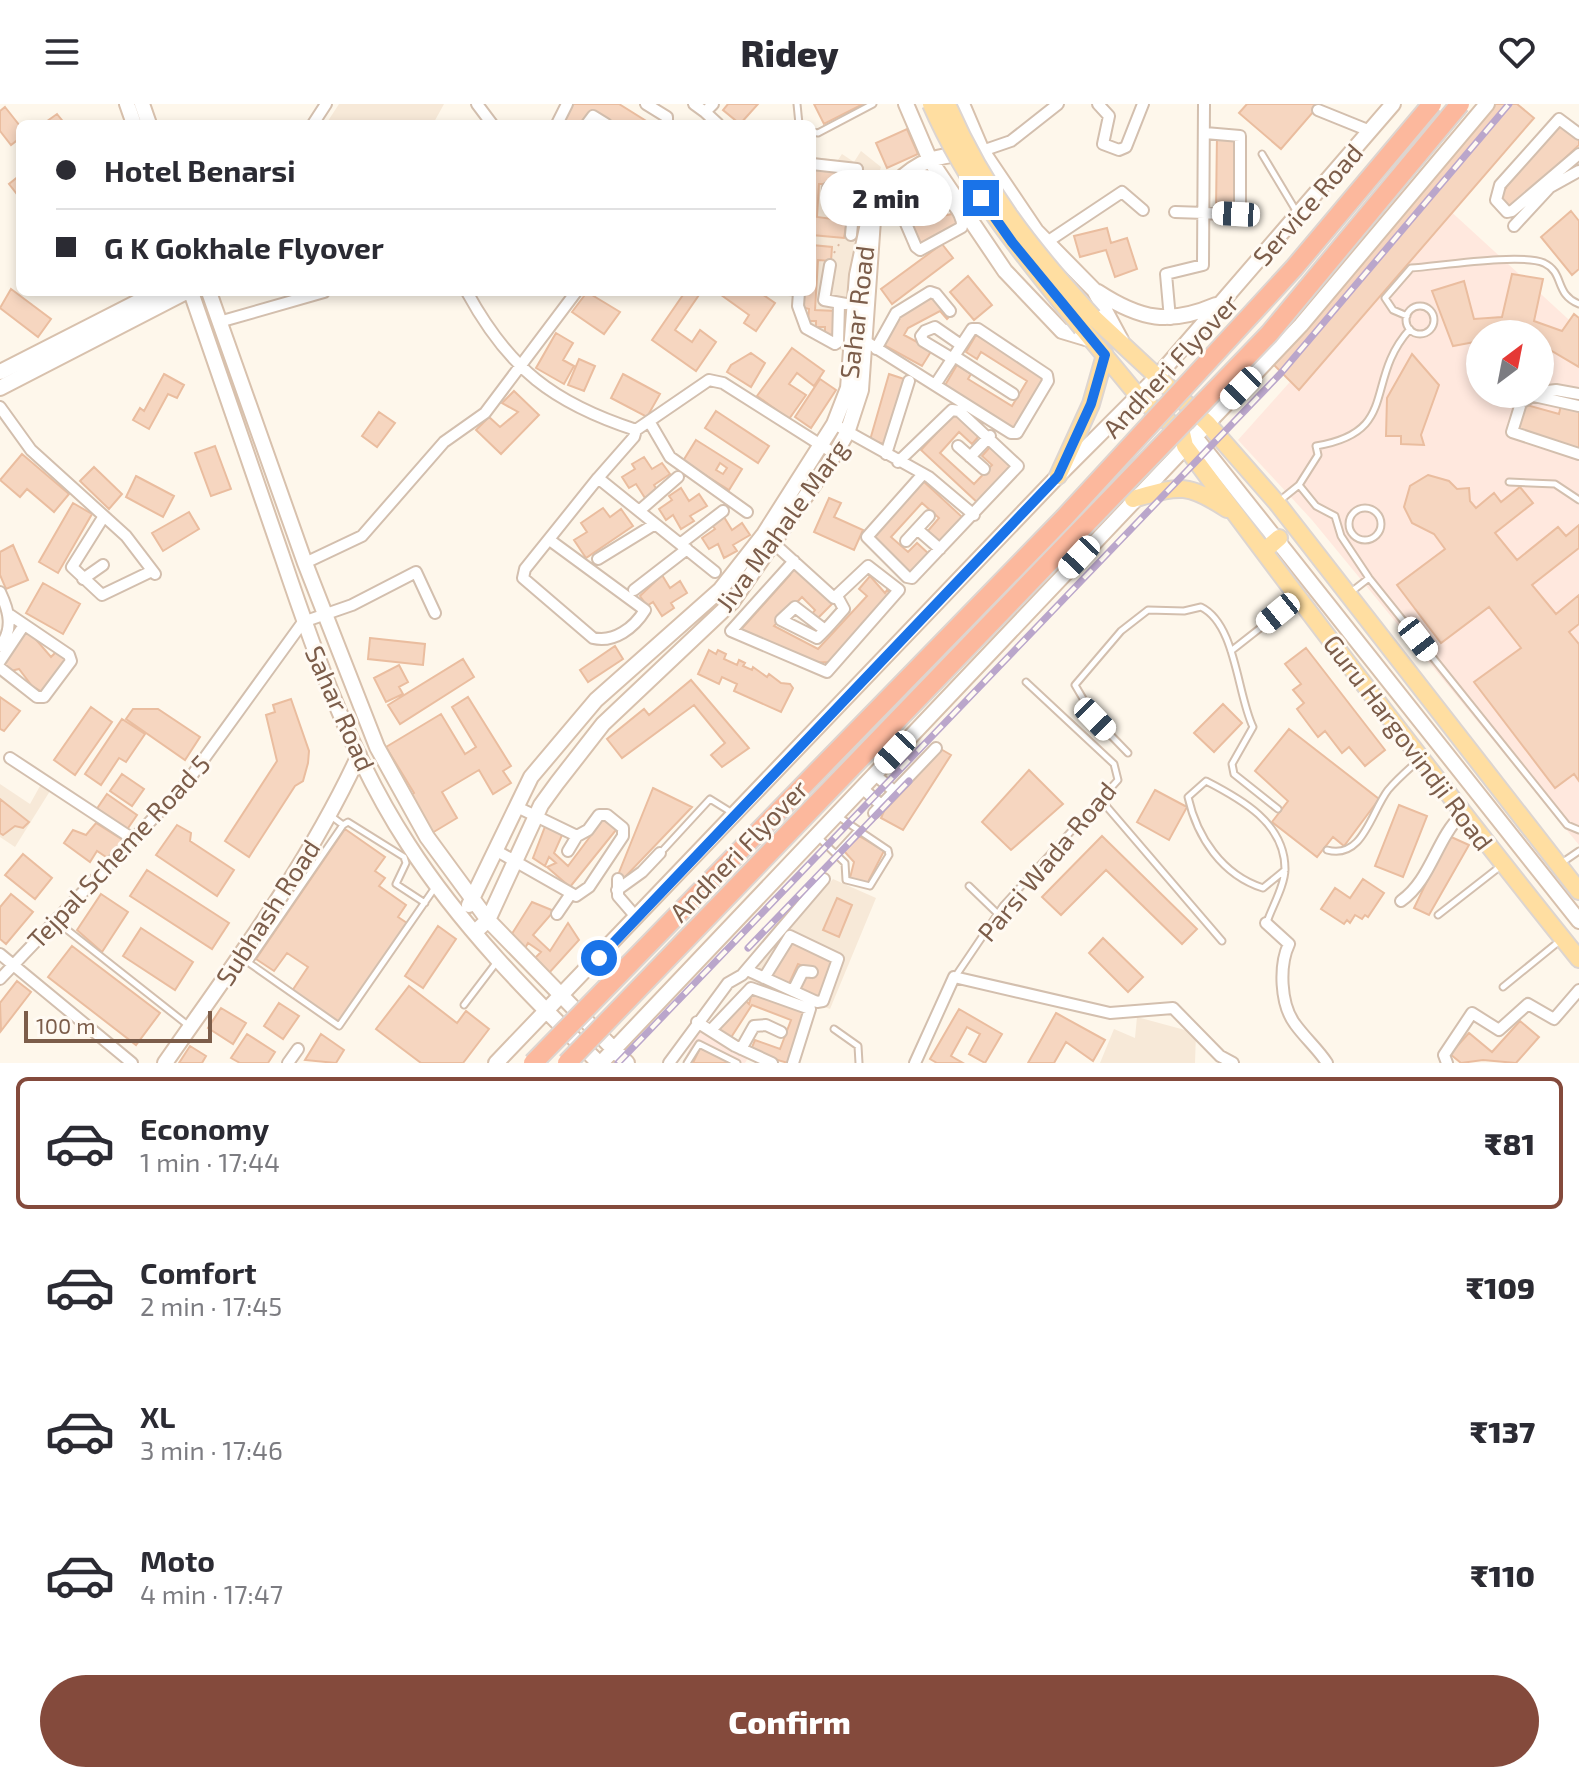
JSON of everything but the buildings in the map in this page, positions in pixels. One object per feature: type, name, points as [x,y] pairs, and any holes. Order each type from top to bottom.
[{"type":"highway","name":"Andheri Flyover","points":[[533,1063],[1074,507],[1294,268],[1432,104]]},
{"type":"highway","name":"Andheri Flyover","points":[[567,1063],[1269,334],[1460,104]]},
{"type":"main road","points":[[931,104],[966,176],[1012,242],[1089,328]]},
{"type":"main road","points":[[947,104],[978,170],[1023,239],[1089,328]]},
{"type":"main road","name":"Guru Hargovindji Road","points":[[1089,328],[1121,341],[1207,423],[1277,503],[1558,865],[1576,881]]},
{"type":"main road","name":"Guru Hargovindji Road","points":[[1089,328],[1105,355],[1139,397],[1187,438],[1235,514],[1462,814],[1579,959]]},
{"type":"main road","points":[[1058,476],[1091,404],[1105,355]]},
{"type":"main road","points":[[1133,499],[1173,488],[1197,489],[1235,514]]},
{"type":"main road","points":[[1264,551],[1279,538]]},
{"type":"street","points":[[646,104],[667,120]]},
{"type":"street","points":[[694,104],[709,108]]},
{"type":"street","points":[[906,104],[930,160],[1005,271],[1062,331],[1089,328]]},
{"type":"street","points":[[962,104],[982,151],[1047,242],[1094,290],[1119,306],[1160,319],[1186,318],[1221,304]]},
{"type":"street","points":[[828,188],[828,207],[874,216],[894,185],[930,160],[982,151],[1011,141],[1058,104]]},
{"type":"street","points":[[1098,104],[1109,116],[1103,144],[1119,150],[1126,147],[1143,104]]},
{"type":"street","points":[[1170,319],[1166,274],[1203,265],[1206,213],[1204,104]]},
{"type":"street","name":"Service Road","points":[[1139,397],[1393,104]]},
{"type":"street","points":[[600,1063],[817,836],[1187,438],[1207,423],[1301,325],[1487,104]]},
{"type":"street","points":[[1318,110],[1370,131]]},
{"type":"street","points":[[1579,134],[1559,119],[1500,185],[1496,200],[1507,212],[1512,211],[1579,154]]},
{"type":"street","points":[[1175,212],[1236,214],[1240,210],[1240,136],[1237,133],[1205,133]]},
{"type":"street","points":[[816,164],[857,169],[851,235]]},
{"type":"street","points":[[1514,226],[1550,187],[1579,171]]},
{"type":"street","points":[[894,185],[911,205]]},
{"type":"street","points":[[933,190],[939,192],[957,211],[962,227],[920,250],[904,219],[911,205],[933,190]]},
{"type":"street","points":[[1047,242],[1122,192],[1143,210]]},
{"type":"street","name":"Jiva Mahale Marg","points":[[475,932],[488,920],[536,817],[583,750],[603,724],[732,602],[801,489],[835,454],[847,433],[861,390],[870,345],[861,306],[874,216]]},
{"type":"street","points":[[830,265],[824,300],[861,306]]},
{"type":"street","points":[[1094,290],[1121,341]]},
{"type":"street","points":[[935,385],[972,329],[978,329],[1047,375],[1048,381],[1017,433],[1011,433],[870,345],[896,313],[930,292],[936,294],[950,311]]},
{"type":"street","points":[[0,372],[149,296]]},
{"type":"street","points":[[0,388],[180,296]]},
{"type":"street","name":"Sahar Road","points":[[189,296],[303,622],[359,755],[407,843],[437,885],[547,1013],[600,1063]]},
{"type":"street","name":"Sahar Road","points":[[210,296],[305,563],[377,747],[427,837],[488,920],[561,999],[627,1063]]},
{"type":"street","points":[[219,322],[310,296]]},
{"type":"street","points":[[469,296],[480,316],[521,368],[586,414],[636,430]]},
{"type":"street","points":[[305,563],[362,536],[444,442],[485,413],[573,296]]},
{"type":"street","points":[[799,296],[798,306],[806,328],[835,344],[838,342],[839,304]]},
{"type":"street","name":"Sahar Road","points":[[801,489],[820,445],[834,424],[848,388],[861,306]]},
{"type":"street","points":[[961,345],[935,327],[921,336],[923,341],[1013,394]]},
{"type":"street","points":[[551,541],[645,610],[610,640],[593,638],[523,578],[525,569],[551,541],[598,478],[634,437],[636,430],[709,380],[723,383],[835,454]]},
{"type":"street","points":[[886,454],[909,381]]},
{"type":"street","points":[[1554,390],[1579,394]]},
{"type":"street","points":[[496,1063],[561,999],[1058,476],[1139,397]]},
{"type":"street","points":[[1554,399],[1579,406]]},
{"type":"street","points":[[0,407],[31,450],[104,516],[126,536],[153,572],[107,595],[96,593],[72,562],[104,516]]},
{"type":"street","points":[[1519,408],[1512,432],[1579,454]]},
{"type":"street","points":[[898,462],[952,410],[959,411],[990,436],[1018,466],[912,578],[907,577],[867,537],[923,474]]},
{"type":"street","points":[[649,421],[670,457],[747,512]]},
{"type":"street","points":[[834,424],[923,474],[974,515]]},
{"type":"street","points":[[970,457],[990,436]]},
{"type":"street","points":[[1187,438],[1279,538],[1579,921]]},
{"type":"street","points":[[958,446],[984,469]]},
{"type":"street","points":[[639,511],[678,477]]},
{"type":"street","points":[[598,478],[715,572]]},
{"type":"street","points":[[634,590],[723,511]]},
{"type":"street","points":[[906,541],[929,516]]},
{"type":"street","points":[[598,559],[655,524]]},
{"type":"street","points":[[917,529],[940,549]]},
{"type":"street","points":[[460,914],[473,901],[531,777],[565,735],[596,700],[720,590],[769,539],[833,597],[838,598],[844,609],[825,630]]},
{"type":"street","points":[[794,561],[732,633],[827,672],[899,590],[868,566],[838,598]]},
{"type":"street","points":[[83,579],[103,565]]},
{"type":"street","points":[[303,622],[325,615],[416,572],[435,613]]},
{"type":"street","points":[[0,592],[10,615],[2,651]]},
{"type":"street","points":[[0,668],[37,697],[44,697],[71,661],[69,655],[10,615]]},
{"type":"street","name":"Tejpal Scheme Road 5","points":[[0,979],[185,785],[303,622]]},
{"type":"street","points":[[683,622],[696,636]]},
{"type":"street","points":[[2,651],[24,625]]},
{"type":"street","points":[[647,655],[661,669]]},
{"type":"street","points":[[565,735],[583,750]]},
{"type":"street","points":[[359,755],[377,747]]},
{"type":"street","points":[[862,788],[878,809],[936,748]]},
{"type":"street","name":"Subhash Road","points":[[165,1063],[244,959],[330,816],[359,755]]},
{"type":"street","points":[[10,758],[133,839]]},
{"type":"street","points":[[874,774],[894,791]]},
{"type":"street","points":[[517,807],[577,836]]},
{"type":"street","points":[[1401,901],[1417,889],[1444,834],[1462,814]]},
{"type":"street","points":[[497,851],[576,896],[589,887],[623,836],[623,828],[607,815],[599,815],[588,830],[577,836],[568,851]]},
{"type":"street","points":[[637,918],[623,905],[617,885],[642,872],[662,851]]},
{"type":"street","points":[[669,1063],[728,983],[747,970],[824,879]]},
{"type":"street","points":[[557,914],[570,895]]},
{"type":"street","points":[[1266,923],[1289,944],[1284,955],[1284,994],[1292,1021],[1327,1063]]},
{"type":"street","points":[[747,970],[764,978],[793,991],[823,1001],[838,959],[790,936],[764,978]]},
{"type":"street","points":[[0,954],[132,1063]]},
{"type":"street","points":[[793,991],[803,971],[812,972]]},
{"type":"street","name":"Parsi Wada Road","points":[[915,1063],[954,977],[1110,1013],[1173,1008],[1219,1060],[1233,1063]]},
{"type":"street","points":[[711,1030],[751,988],[796,1003],[811,1013],[793,1063]]},
{"type":"street","points":[[1447,1063],[1444,1055],[1472,1013],[1502,1030],[1528,1004],[1554,1019],[1575,1004],[1579,990]]},
{"type":"street","points":[[697,1022],[741,1049],[772,1063]]},
{"type":"street","points":[[741,1049],[754,1026],[760,1024],[781,1032]]},
{"type":"street","points":[[288,1063],[298,1049]]},
{"type":"lane","points":[[816,133],[873,104]]},
{"type":"lane","points":[[1262,154],[1298,215]]},
{"type":"lane","points":[[1407,316],[1393,310],[1385,298],[1405,271],[1511,260],[1542,262],[1550,267],[1566,299],[1579,304]]},
{"type":"lane","points":[[1422,307],[1434,319],[1426,333],[1410,329],[1407,316],[1413,308],[1422,307]]},
{"type":"lane","points":[[1277,503],[1299,485],[1318,455],[1316,446],[1340,442],[1361,432],[1371,421],[1396,344],[1410,329]]},
{"type":"lane","points":[[1509,482],[1555,484],[1579,500]]},
{"type":"lane","points":[[1299,485],[1316,506],[1335,516],[1350,518],[1362,508],[1372,509],[1380,516],[1379,532],[1371,538],[1361,539],[1352,533],[1350,518]]},
{"type":"lane","points":[[1335,516],[1341,536],[1369,578],[1567,825],[1579,830]]},
{"type":"lane","points":[[1348,594],[1369,578]]},
{"type":"lane","points":[[1231,651],[1299,598]]},
{"type":"lane","points":[[1128,753],[1095,719],[1075,685],[1121,631],[1148,610],[1184,611],[1201,607],[1220,624],[1231,651],[1242,704],[1253,727],[1232,764],[1234,774],[1278,809]]},
{"type":"lane","name":"Parsi Wada Road","points":[[954,977],[998,914],[1118,780],[1114,764],[1026,682]]},
{"type":"lane","points":[[1327,850],[1340,854],[1347,851],[1365,833],[1390,787],[1421,759]]},
{"type":"lane","points":[[1266,923],[1285,870],[1277,839],[1262,817],[1243,800],[1206,781],[1188,797],[1201,839],[1239,878],[1263,888],[1285,870]]},
{"type":"lane","points":[[662,851],[713,798],[735,815]]},
{"type":"lane","points":[[1101,800],[1222,941]]},
{"type":"lane","points":[[817,836],[845,863],[846,880],[870,886],[889,855],[888,850],[836,815]]},
{"type":"lane","points":[[330,816],[343,825]]},
{"type":"lane","points":[[425,903],[396,884],[406,863],[404,857],[348,822],[244,959],[339,1026],[425,903],[437,885]]},
{"type":"lane","points":[[836,854],[858,830]]},
{"type":"lane","points":[[1558,865],[1579,851]]},
{"type":"lane","points":[[1438,915],[1503,865]]},
{"type":"lane","points":[[969,886],[998,914]]},
{"type":"lane","points":[[55,921],[190,1027]]},
{"type":"lane","points":[[1503,987],[1563,939]]},
{"type":"lane","points":[[464,1005],[499,959]]},
{"type":"lane","points":[[834,1029],[858,1046],[859,1063]]},
{"type":"lane","points":[[687,1063],[699,1044],[737,1063]]},
{"type":"path","points":[[830,265],[838,243],[851,235]]},
{"type":"shaded area","points":[[339,104],[444,104],[435,120],[329,120]]},
{"type":"shaded area","points":[[861,151],[881,167],[854,259],[848,355],[810,329],[807,300],[788,296],[816,296],[816,157],[838,160],[842,154],[854,162]]},
{"type":"shaded area","points":[[1446,207],[1579,329],[1579,845],[1312,520],[1238,440]]},
{"type":"shaded area","points":[[45,777],[55,783],[15,847],[0,837],[0,784],[30,804]]},
{"type":"shaded area","points":[[833,879],[876,898],[830,1009],[747,979]]},
{"type":"shaded area","points":[[1137,1017],[1196,1033],[1195,1063],[1100,1063],[1114,1029],[1135,1038]]},
{"type":"shaded area","points":[[699,1027],[748,1058],[745,1063],[683,1063]]},
{"type":"railway","points":[[618,1063],[1281,373],[1509,104]]},
{"type":"railway","points":[[748,948],[909,781]]},
{"type":"route","points":[[599,958],[1058,476],[1091,404],[1105,355],[1012,242],[981,198]]}]
